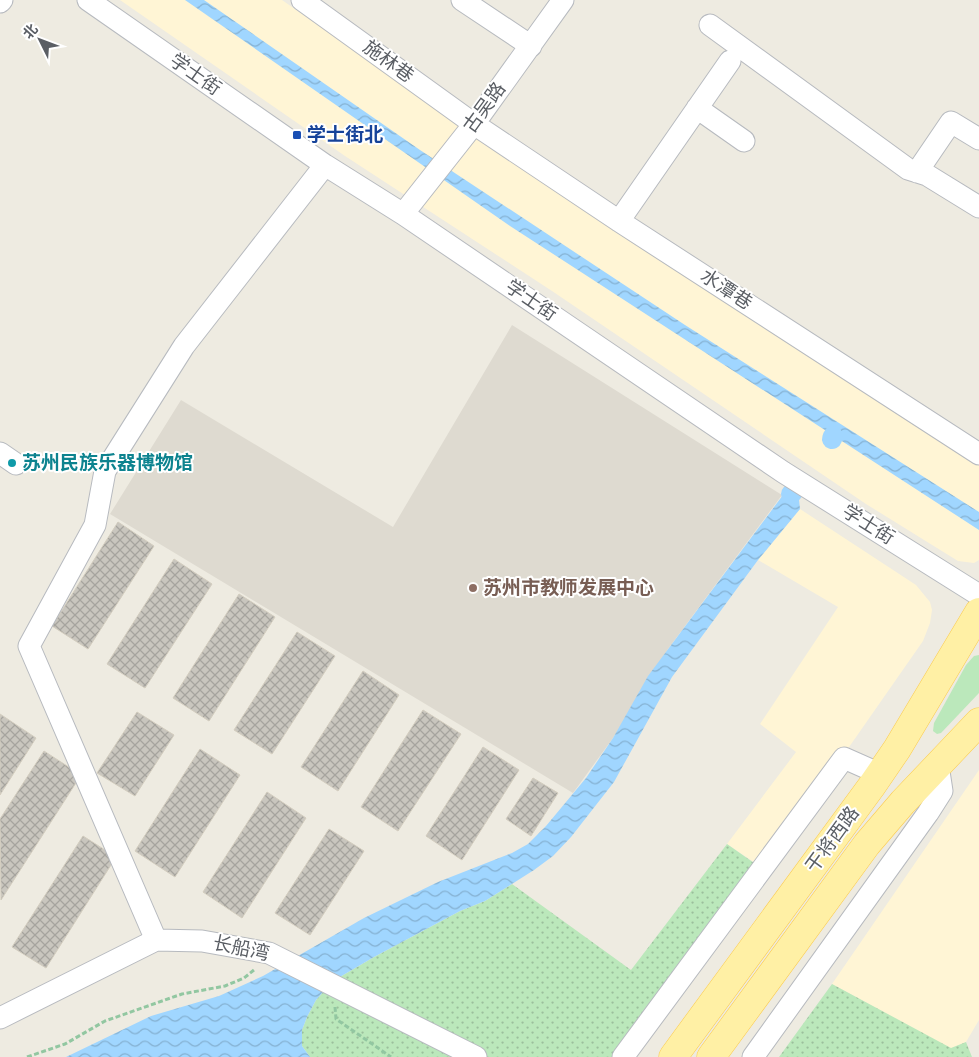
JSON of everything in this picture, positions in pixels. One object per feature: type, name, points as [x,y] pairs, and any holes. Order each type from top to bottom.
[{"type":"main road","name":"干将西路","points":[[673,1057],[880,774],[979,612]]},
{"type":"main road","name":"干将西路","points":[[711,1057],[850,866],[886,822],[979,722]]},
{"type":"street","name":"学士街","points":[[88,0],[325,165],[403,214],[783,472],[979,595]]},
{"type":"street","name":"施林巷","points":[[302,0],[474,124]]},
{"type":"street","points":[[462,0],[531,46]]},
{"type":"street","name":"古吴路","points":[[403,214],[474,124],[562,0]]},
{"type":"street","points":[[710,25],[908,169],[927,175],[979,207]]},
{"type":"street","points":[[619,221],[730,61]]},
{"type":"street","points":[[697,108],[744,141]]},
{"type":"street","points":[[917,172],[951,122],[979,139]]},
{"type":"street","name":"水潭巷","points":[[474,124],[619,221],[979,454]]},
{"type":"street","points":[[156,940],[29,646],[95,525],[105,471],[184,346],[325,165]]},
{"type":"street","points":[[623,1057],[844,758],[880,774]]},
{"type":"street","points":[[753,1057],[942,791],[938,765]]},
{"type":"street","name":"长船湾","points":[[0,1018],[156,940],[202,941],[270,953],[337,993],[476,1057]]},
{"type":"path","points":[[27,1057],[65,1044],[105,1021],[182,994],[225,986],[244,978],[256,969]]},
{"type":"path","points":[[337,993],[336,1019],[391,1057]]},
{"type":"shaded area","points":[[120,0],[282,0],[477,137],[979,463],[979,560],[974,563],[958,561],[866,504],[552,291],[345,156]]},
{"type":"shaded area","name":"苏州市教师发展中心","points":[[512,325],[782,495],[668,649],[613,738],[573,793],[110,514],[181,400],[393,527]]},
{"type":"shaded area","points":[[800,509],[916,585],[930,602],[932,610],[930,623],[923,641],[764,869],[727,844],[796,752],[760,724],[838,607],[758,560]]},
{"type":"shaded area","points":[[979,770],[979,1020],[966,1042],[951,1049],[832,984]]},
{"type":"green space","points":[[979,655],[979,693],[941,733],[937,734],[933,731],[934,723],[966,665],[974,656]]},
{"type":"green space","points":[[727,844],[764,870],[628,1057],[310,1057],[302,1046],[302,1030],[307,1017],[316,1000],[333,981],[460,911],[485,901],[512,884],[631,970]]},
{"type":"green space","points":[[832,984],[951,1048],[966,1042],[972,1057],[779,1057]]},
{"type":"water","points":[[185,0],[204,0],[420,150],[685,325],[979,512],[979,530],[510,226]]},
{"type":"water","points":[[786,491],[799,500],[800,509],[758,560],[672,677],[614,782],[571,837],[553,856],[485,901],[460,911],[333,981],[316,1000],[302,1030],[302,1046],[310,1057],[66,1057],[151,1016],[219,996],[263,976],[364,918],[438,882],[512,853],[528,844],[546,826],[586,778],[613,738],[648,676]]},
{"type":"building","points":[[118,522],[154,546],[88,649],[52,626]]},
{"type":"building","points":[[174,559],[212,584],[145,688],[107,664]]},
{"type":"building","points":[[239,594],[275,617],[209,721],[173,698]]},
{"type":"building","points":[[297,632],[335,656],[272,754],[234,730]]},
{"type":"building","points":[[363,671],[399,695],[338,791],[301,767]]},
{"type":"building","points":[[423,710],[461,734],[398,831],[361,807]]},
{"type":"building","points":[[137,712],[174,735],[135,796],[97,773]]},
{"type":"building","points":[[0,714],[36,738],[0,795]]},
{"type":"building","points":[[483,747],[519,770],[462,860],[426,836]]},
{"type":"building","points":[[200,749],[240,775],[175,877],[135,851]]},
{"type":"building","points":[[44,751],[81,775],[1,900],[0,819]]},
{"type":"building","points":[[533,778],[558,793],[531,836],[506,819]]},
{"type":"building","points":[[267,792],[306,818],[242,918],[203,892]]},
{"type":"building","points":[[329,829],[364,851],[310,935],[275,913]]},
{"type":"building","points":[[83,836],[116,857],[46,968],[12,947]]},
{"type":"place","name":"学士街北","points":[[297,135]]},
{"type":"place","name":"苏州民族乐器博物馆","points":[[12,463]]},
{"type":"place","name":"苏州市教师发展中心","points":[[473,588]]}]
